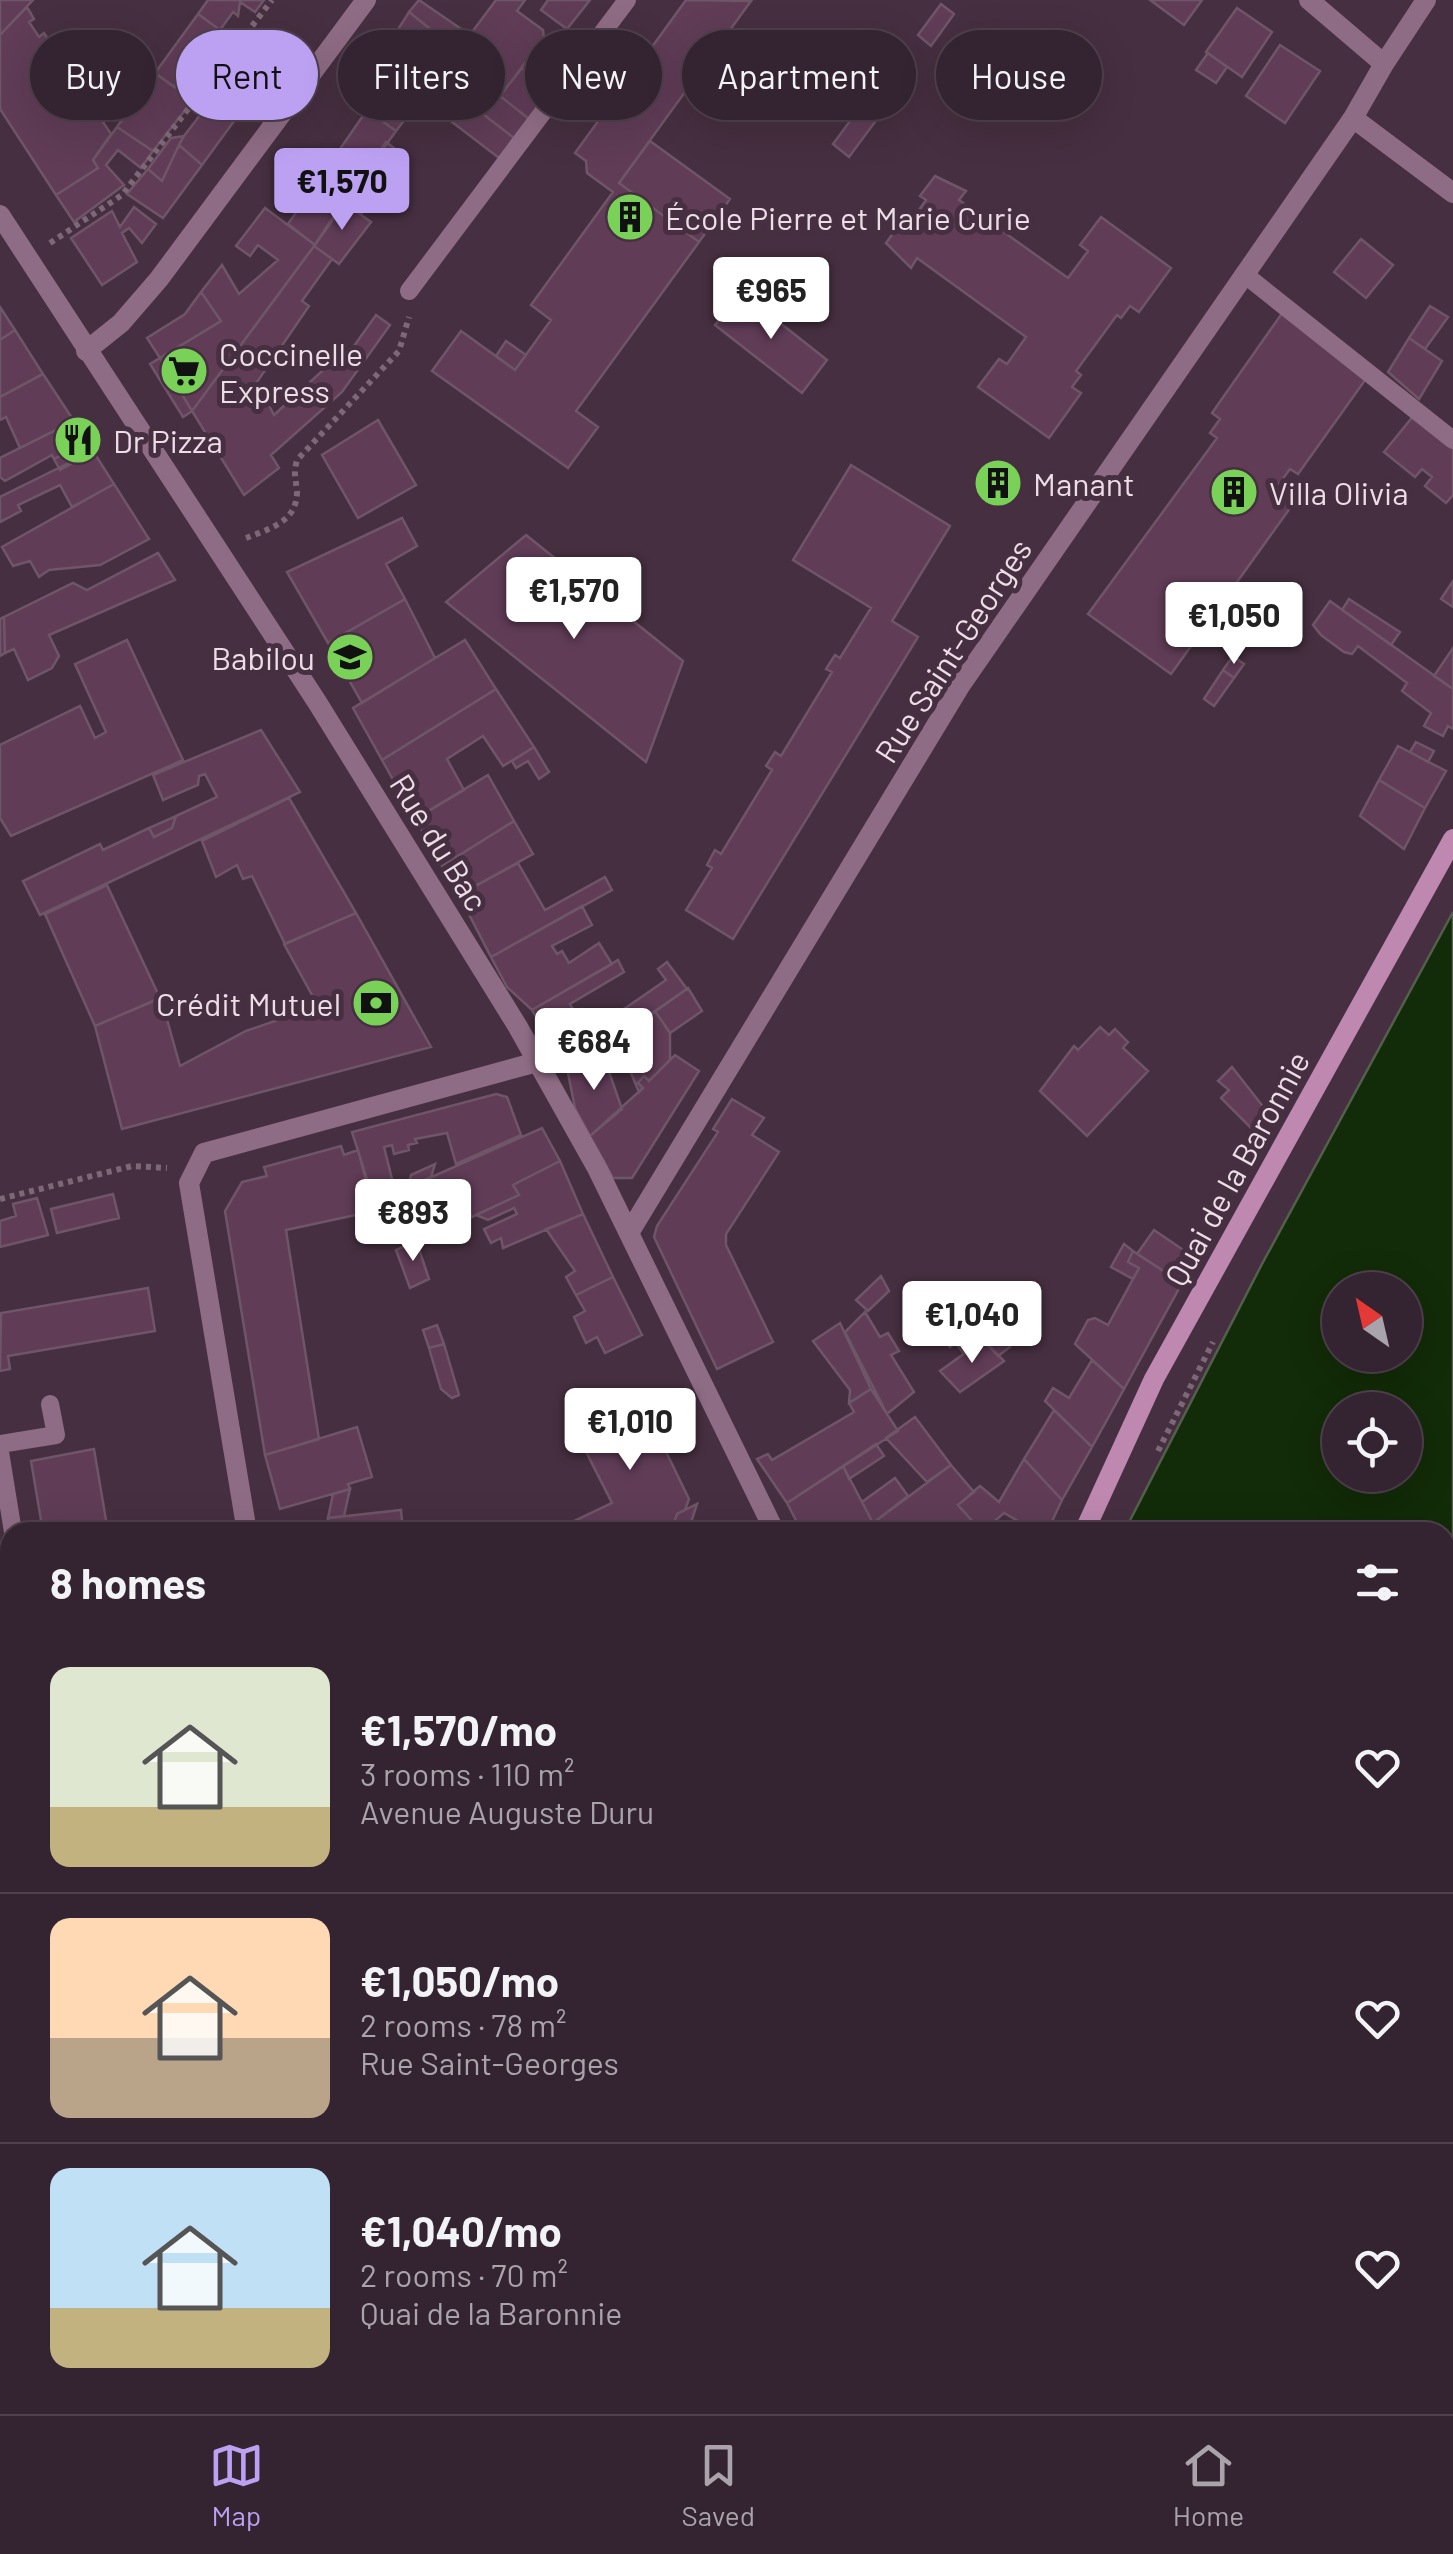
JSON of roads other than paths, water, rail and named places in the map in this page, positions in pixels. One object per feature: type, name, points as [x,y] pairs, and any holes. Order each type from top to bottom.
[{"type":"main road","name":"Quai de la Baronnie","points":[[1089,1522],[1164,1362],[1453,838]]},
{"type":"street","points":[[86,352],[121,323],[159,279],[366,0]]},
{"type":"street","points":[[1310,0],[1384,64]]},
{"type":"street","name":"Rue Saint-Georges","points":[[628,1233],[960,686],[1353,118],[1426,0]]},
{"type":"street","points":[[1353,118],[1453,193]]},
{"type":"street","name":"Rue du Bac","points":[[0,214],[440,896],[537,1062],[628,1233],[770,1522]]},
{"type":"street","points":[[245,1522],[190,1183],[204,1152],[537,1062]]},
{"type":"lane","points":[[409,291],[627,0]]},
{"type":"lane","points":[[1244,274],[1453,440]]},
{"type":"lane","points":[[0,1444],[56,1435],[50,1404]]},
{"type":"lane","points":[[0,1452],[11,1522]]},
{"type":"place","name":"École Pierre et Marie Curie","points":[[630,217]]},
{"type":"place","name":"Coccinelle Express","points":[[184,371]]},
{"type":"place","name":"Dr Pizza","points":[[78,440]]},
{"type":"place","name":"Manant","points":[[998,483]]},
{"type":"place","name":"Villa Olivia","points":[[1234,492]]},
{"type":"place","name":"Babilou","points":[[350,657]]},
{"type":"place","name":"Crédit Mutuel","points":[[376,1003]]}]
